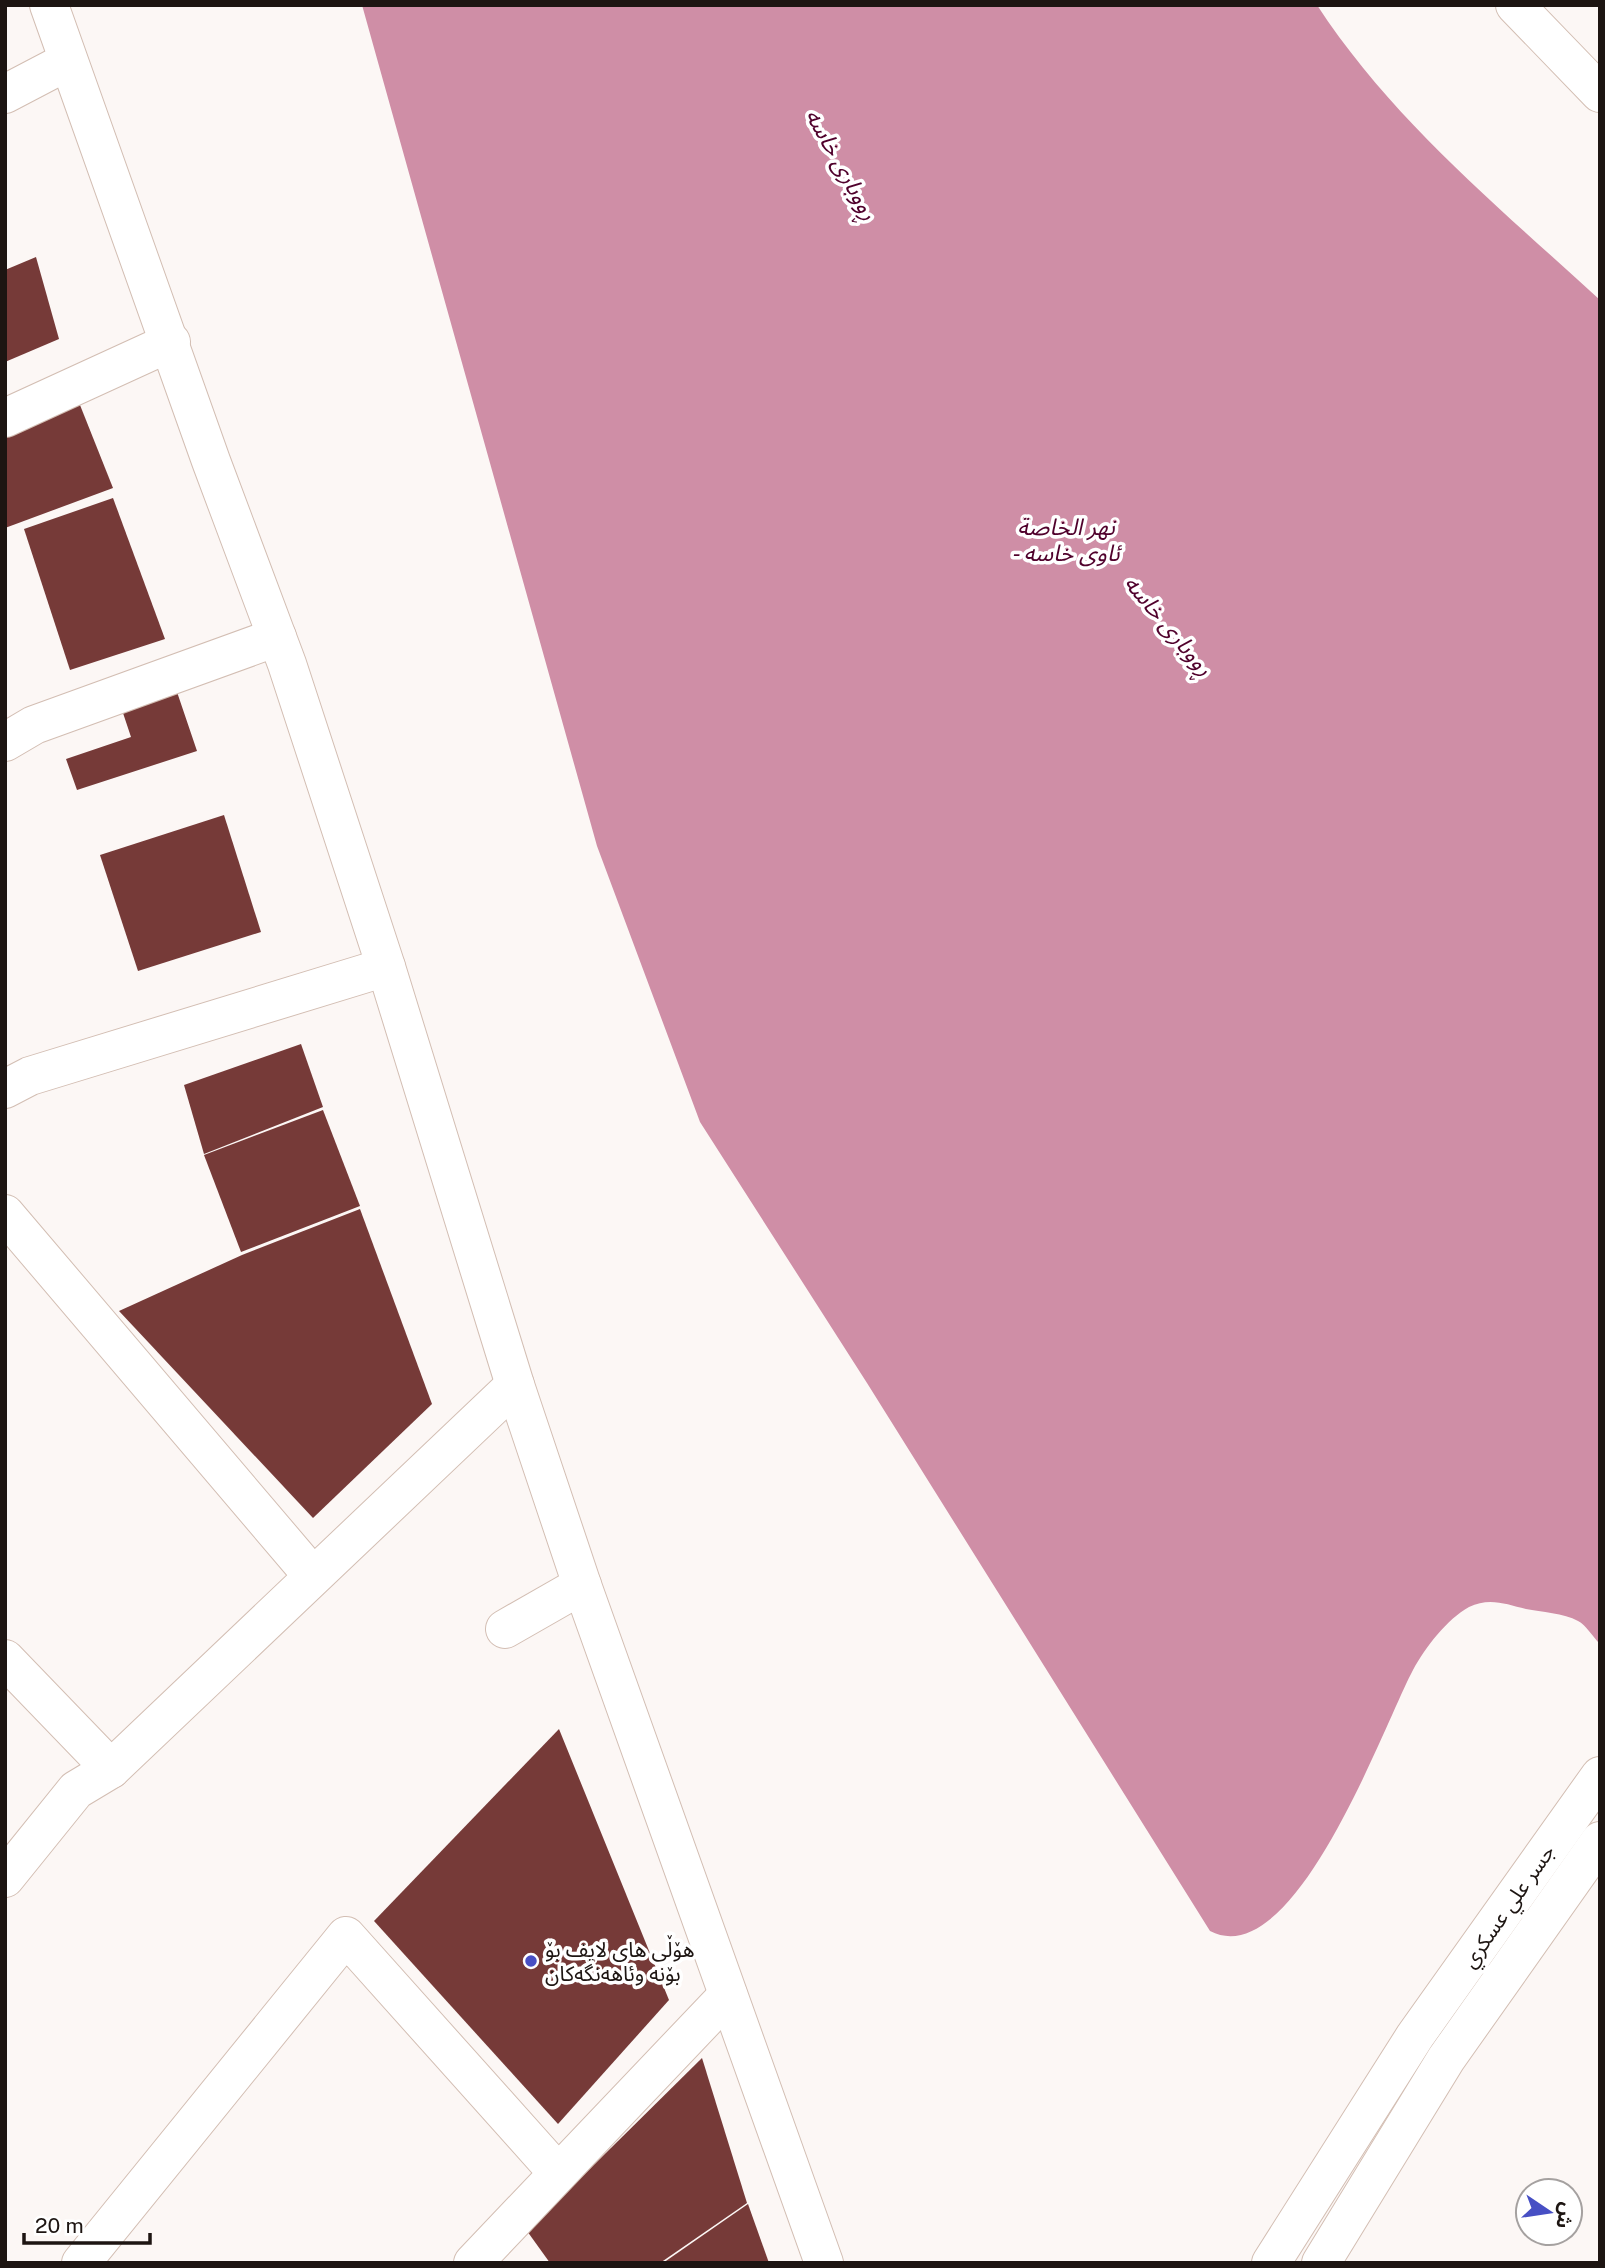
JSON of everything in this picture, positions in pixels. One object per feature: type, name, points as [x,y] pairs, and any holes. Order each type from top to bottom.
[{"type":"street","points":[[49,5],[171,342],[211,461],[277,637],[386,967],[515,1385],[582,1585],[824,2263]]},
{"type":"street","points":[[1515,5],[1600,93]]},
{"type":"street","points":[[5,94],[68,61]]},
{"type":"street","points":[[5,418],[171,342]]},
{"type":"street","points":[[5,742],[34,724],[277,637]]},
{"type":"street","points":[[5,1089],[30,1076],[386,967]]},
{"type":"street","points":[[5,1214],[312,1575]]},
{"type":"street","points":[[5,1878],[76,1790],[111,1769],[312,1575],[515,1385]]},
{"type":"street","points":[[505,1629],[582,1585]]},
{"type":"street","points":[[5,1658],[111,1769]]},
{"type":"street","name":"جسر علي عسكري","points":[[1271,2263],[1415,2035],[1600,1776]]},
{"type":"street","name":"جسر علي عسكري","points":[[1321,2263],[1446,2059],[1600,1841]]},
{"type":"street","points":[[81,2263],[346,1936],[558,2173]]},
{"type":"street","points":[[473,2263],[728,1995]]},
{"type":"water","name":"نهر الخاصة - ئاوی خاسە","points":[[362,5],[1317,5],[1379,87],[1413,125],[1486,197],[1600,300],[1600,1644],[1584,1625],[1559,1614],[1491,1602],[1476,1604],[1461,1612],[1430,1644],[1413,1670],[1358,1788],[1304,1882],[1274,1916],[1242,1935],[1210,1931],[700,1122],[597,846]]},
{"type":"building","points":[[36,257],[59,339],[5,362],[5,270]]},
{"type":"building","points":[[78,400],[113,488],[5,528],[5,432]]},
{"type":"building","points":[[113,498],[165,639],[70,670],[24,529]]},
{"type":"building","points":[[177,692],[197,751],[77,790],[66,759],[131,737],[122,710]]},
{"type":"building","points":[[224,815],[261,932],[138,971],[100,855]]},
{"type":"building","points":[[301,1044],[323,1107],[204,1154],[184,1085]]},
{"type":"building","points":[[323,1110],[360,1206],[241,1252],[204,1155]]},
{"type":"building","points":[[360,1209],[432,1404],[313,1518],[119,1311],[242,1255]]},
{"type":"building","name":"هۆڵی های لایف بۆ بۆنە وئاهەنگەکان","points":[[559,1729],[669,2000],[558,2124],[374,1921]]},
{"type":"building","points":[[702,2058],[747,2203],[660,2263],[550,2263],[527,2231]]},
{"type":"building","points":[[748,2204],[769,2263],[663,2263]]},
{"type":"place","name":"هۆڵی های لایف بۆ بۆنە وئاهەنگەکان","points":[[531,1961]]},
{"type":"water label","name":"ڕووباری خاسە","points":[[842,164]]},
{"type":"water label","name":"ڕووباری خاسە","points":[[1169,625]]}]
